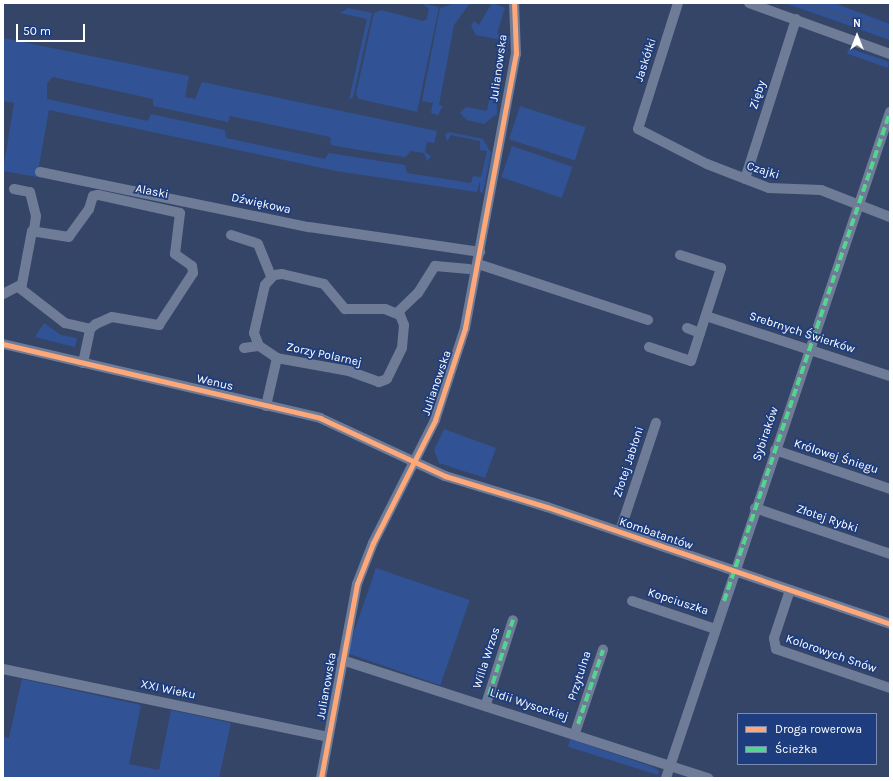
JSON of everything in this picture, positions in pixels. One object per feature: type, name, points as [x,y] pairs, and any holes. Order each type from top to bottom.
[{"type":"street","name":"Julianowska","points":[[321,778],[353,597],[364,564],[415,463],[451,379],[473,266],[480,252],[516,54],[514,3]]},
{"type":"street","name":"Jaskółki","points":[[638,125],[678,3]]},
{"type":"street","points":[[749,3],[890,54]]},
{"type":"street","name":"Zięby","points":[[745,179],[796,19]]},
{"type":"street","name":"Sybiraków","points":[[666,778],[808,349],[890,112]]},
{"type":"street","name":"Czajki","points":[[638,125],[642,131],[673,144],[699,161],[745,179],[776,190],[821,190],[858,206],[890,217]]},
{"type":"street","name":"Dźwiękowa","points":[[40,172],[309,227],[480,252]]},
{"type":"street","points":[[3,294],[19,286],[34,230],[36,216],[30,192],[14,188]]},
{"type":"street","name":"Alaski","points":[[34,230],[69,237],[90,209],[93,196],[98,195],[180,213],[175,254],[194,270],[159,325],[112,317],[90,329]]},
{"type":"street","points":[[231,234],[258,244],[271,277]]},
{"type":"street","points":[[649,347],[691,361],[721,268],[680,255]]},
{"type":"street","points":[[244,348],[259,346],[255,338],[255,324],[264,285],[271,277],[282,274],[320,283],[345,309],[385,309],[397,313],[418,293],[435,266],[473,266],[648,320]]},
{"type":"street","points":[[19,286],[58,319],[90,329],[83,363]]},
{"type":"street","name":"Zorzy Polarnej","points":[[259,346],[277,358],[383,381],[391,374],[402,348],[404,325],[397,313]]},
{"type":"street","name":"Srebrnych Świerków","points":[[706,316],[890,376]]},
{"type":"street","points":[[688,328],[700,333]]},
{"type":"street","name":"Wenus","points":[[3,344],[334,423],[415,463]]},
{"type":"street","name":"Zorzy Polarnej","points":[[266,406],[277,358]]},
{"type":"street","name":"Złotej Jabłoni","points":[[620,531],[656,423]]},
{"type":"street","name":"Królowej Śniegu","points":[[775,450],[890,489]]},
{"type":"street","name":"Kombatantów","points":[[415,463],[471,485],[620,531],[890,624]]},
{"type":"street","name":"Złotej Rybki","points":[[755,508],[890,554]]},
{"type":"street","name":"Kolorowych Snów","points":[[790,590],[774,638],[776,649],[890,688]]},
{"type":"street","name":"Kopciuszka","points":[[632,601],[715,628]]},
{"type":"street","name":"Willa Wrzos","points":[[486,704],[513,620]]},
{"type":"street","name":"Przytulna","points":[[575,733],[603,650]]},
{"type":"street","name":"Lidii Wysockiej","points":[[342,660],[486,704],[575,733],[670,767],[708,778]]},
{"type":"street","name":"XXI Wieku","points":[[3,669],[328,737]]},
{"type":"shaded area","points":[[422,3],[439,7],[417,112],[359,99],[356,94],[374,13],[381,10],[423,21],[427,19],[429,9]]},
{"type":"shaded area","points":[[456,3],[470,3],[454,25],[439,105],[443,106],[438,115],[431,113],[433,103],[422,101],[440,8]]},
{"type":"shaded area","points":[[492,3],[505,8],[497,34],[510,37],[496,89],[497,114],[484,124],[467,120],[460,113],[466,107],[487,111],[501,40],[476,35],[471,26],[474,21],[479,25]]},
{"type":"shaded area","points":[[785,3],[834,3],[890,24],[890,40]]},
{"type":"shaded area","points":[[348,8],[372,13],[353,97],[349,100],[367,19],[340,13]]},
{"type":"shaded area","points":[[3,38],[189,76],[185,97],[195,99],[202,82],[437,131],[434,143],[427,142],[425,152],[431,156],[427,161],[424,153],[411,151],[405,157],[331,145],[330,137],[230,116],[228,122],[153,106],[153,99],[53,77],[47,83],[47,99],[148,121],[151,114],[225,130],[226,138],[325,159],[329,153],[405,165],[407,173],[471,183],[473,176],[481,177],[487,151],[480,150],[480,141],[451,135],[447,141],[445,135],[449,132],[483,139],[491,153],[483,193],[480,192],[480,181],[477,192],[336,171],[49,110],[37,177],[3,171],[14,103],[3,101]]},
{"type":"shaded area","points":[[849,48],[890,62],[888,68],[847,54]]},
{"type":"shaded area","points":[[520,106],[586,127],[575,161],[509,139]]},
{"type":"shaded area","points":[[512,146],[573,167],[562,198],[501,177]]},
{"type":"shaded area","points":[[44,323],[61,335],[77,338],[75,347],[35,337]]},
{"type":"shaded area","points":[[444,429],[496,448],[485,478],[439,463],[434,450]]},
{"type":"shaded area","points":[[376,568],[470,600],[440,685],[347,653]]},
{"type":"shaded area","points":[[22,679],[141,705],[129,764],[159,770],[171,710],[231,723],[219,778],[3,778],[3,737],[9,738]]},
{"type":"shaded area","points":[[570,739],[653,767],[659,771],[658,775],[572,748],[568,746]]},
{"type":"waterway","points":[[805,3],[890,32]]},
{"type":"marked path","points":[[724,601],[890,112]]},
{"type":"marked path","points":[[489,695],[513,620]]},
{"type":"marked path","points":[[578,724],[603,650]]},
{"type":"cycle path","points":[[321,778],[357,584],[373,543],[435,420],[465,328],[516,54],[514,3]]},
{"type":"cycle path","points":[[3,344],[320,418],[445,476],[547,507],[890,624]]}]
